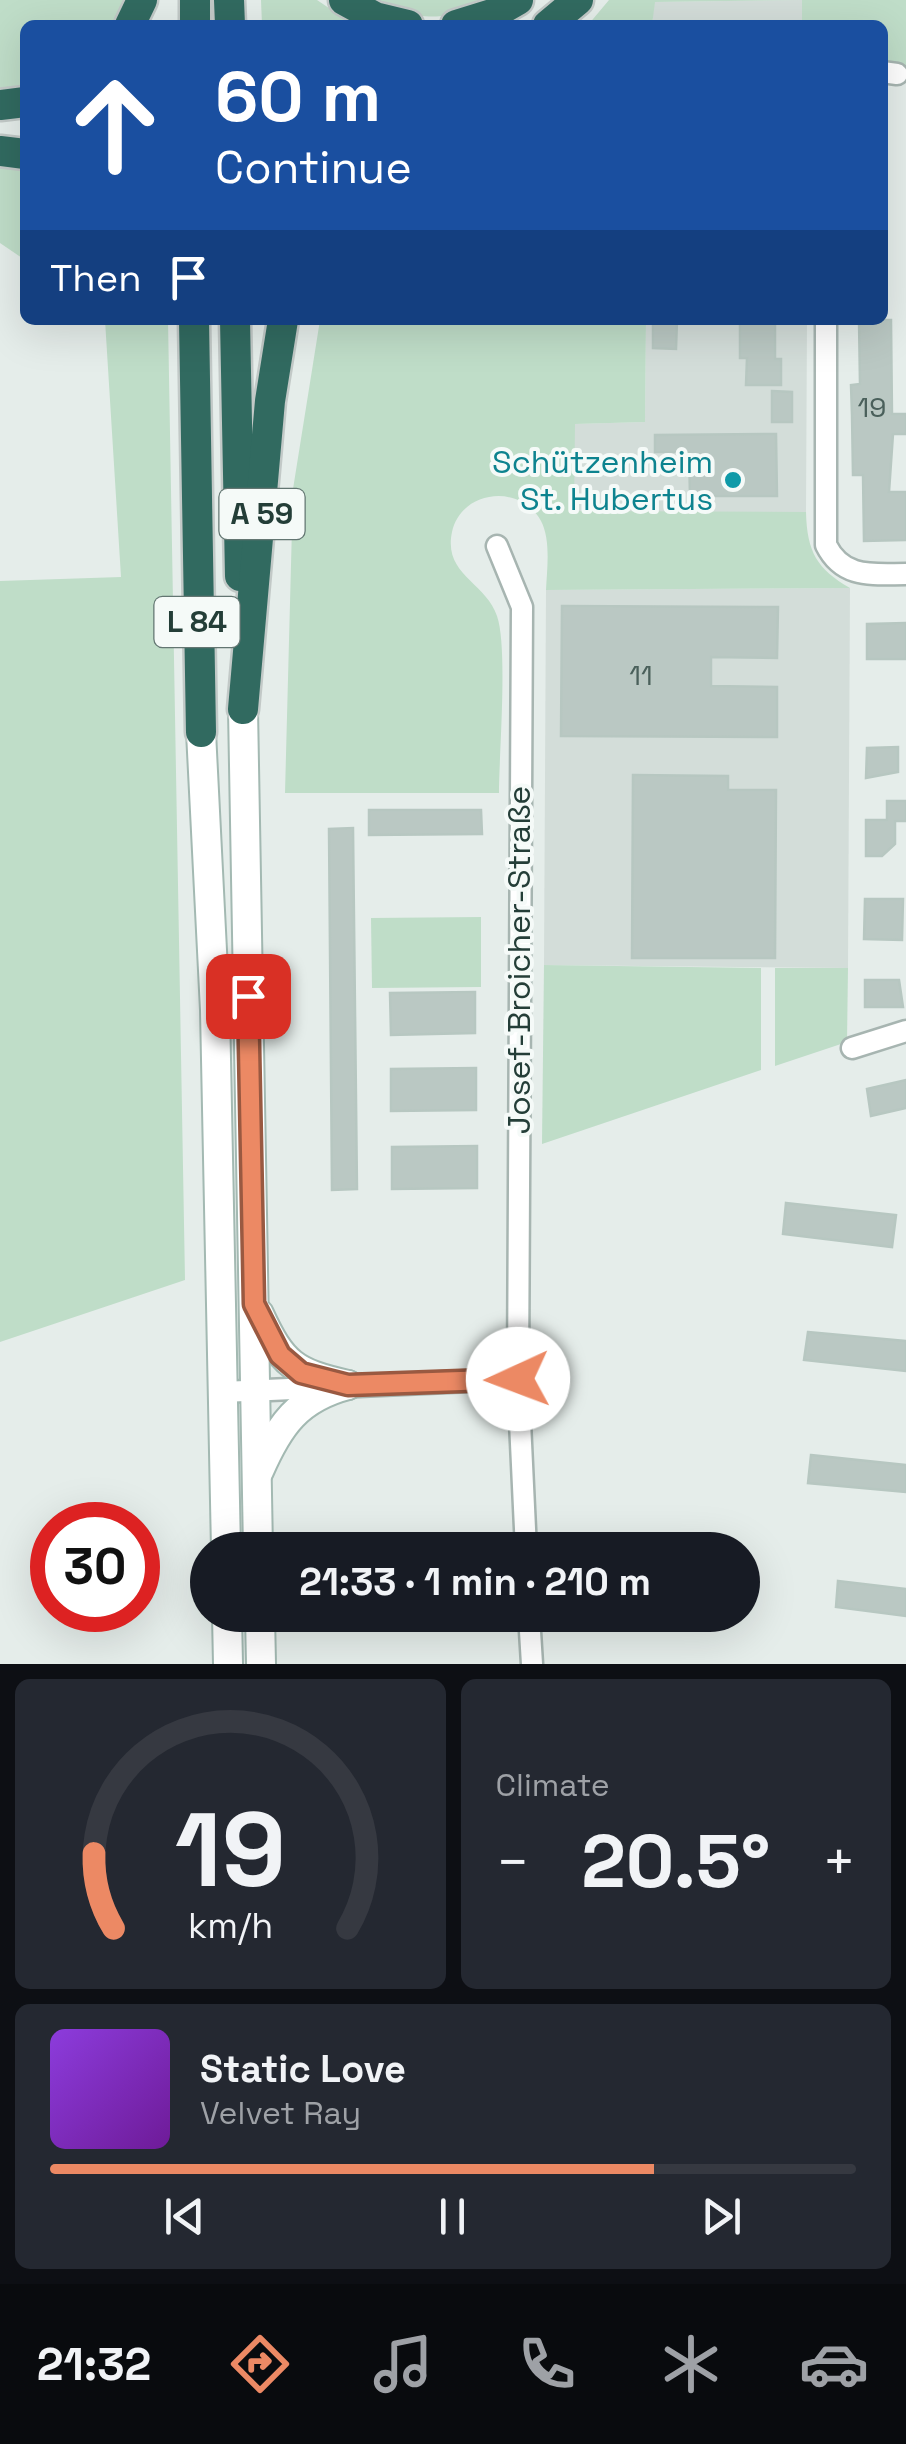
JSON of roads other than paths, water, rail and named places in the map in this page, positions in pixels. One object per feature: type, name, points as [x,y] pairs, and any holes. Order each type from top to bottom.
[{"type":"highway","points":[[344,0],[387,20]]},
{"type":"highway","points":[[472,20],[518,0]]},
{"type":"highway","points":[[554,20],[578,0]]},
{"type":"highway","name":"L 84","points":[[192,325],[202,732]]},
{"type":"highway","name":"L 84","points":[[236,325],[243,709]]},
{"type":"highway","name":"A 59","points":[[243,709],[270,400],[282,325]]},
{"type":"main road","name":"L 84","points":[[243,709],[258,1532]]},
{"type":"main road","name":"L 84","points":[[202,732],[215,1010],[226,1532]]},
{"type":"main road","points":[[254,1304],[270,1338],[290,1365],[301,1373],[348,1385]]},
{"type":"main road","points":[[256,1477],[274,1438],[297,1407],[326,1390],[348,1385]]},
{"type":"main road","points":[[228,1632],[228,1664]]},
{"type":"main road","points":[[260,1632],[261,1664]]},
{"type":"street","points":[[826,325],[826,546],[839,566],[850,572],[906,574]]},
{"type":"street","name":"Josef-Broicher-Straße","points":[[497,546],[522,606],[518,1379],[525,1532]]},
{"type":"street","points":[[852,1048],[906,1030]]},
{"type":"street","points":[[222,1392],[518,1379]]},
{"type":"street","points":[[530,1632],[532,1664]]},
{"type":"place","name":"Schützenheim St. Hubertus","points":[[733,480]]}]
